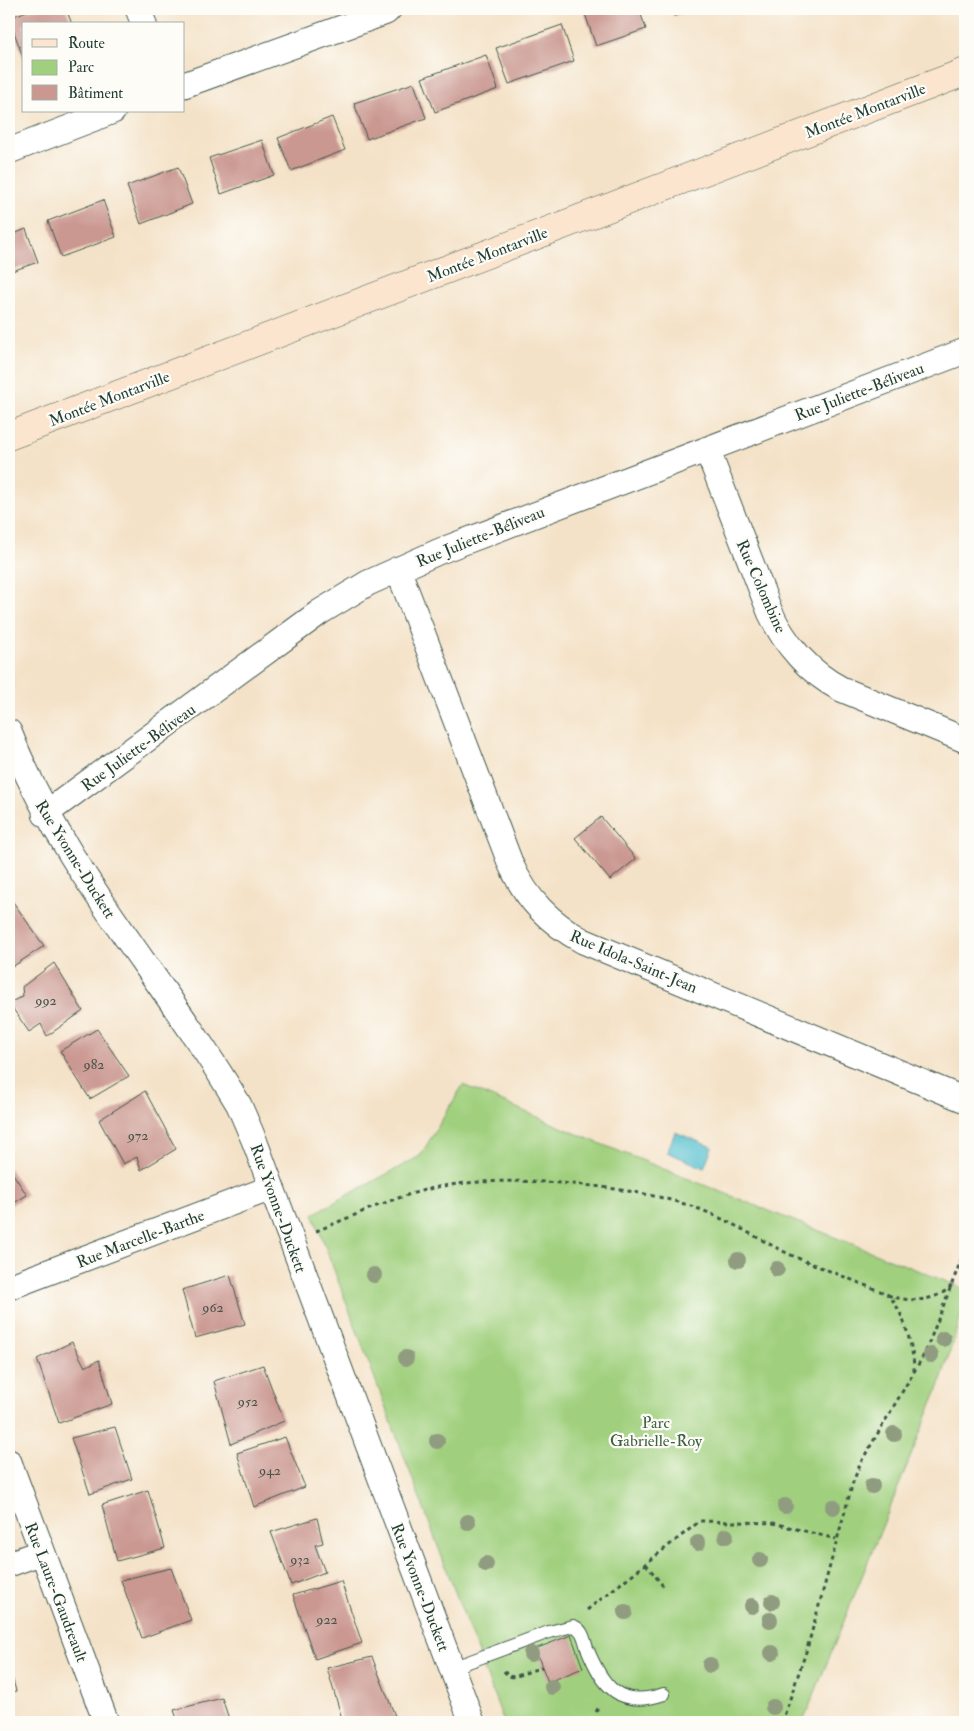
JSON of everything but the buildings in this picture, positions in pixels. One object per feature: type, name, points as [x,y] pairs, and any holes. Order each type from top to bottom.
[{"type":"street","points":[[138,9],[143,22]]},
{"type":"street","points":[[185,85],[390,10]]},
{"type":"street","name":"Montée Montarville","points":[[9,436],[965,72]]},
{"type":"street","points":[[9,151],[110,112]]},
{"type":"street","name":"Rue Juliette-Béliveau","points":[[45,814],[339,599],[398,569],[965,351]]},
{"type":"street","name":"Rue Colombine","points":[[707,449],[773,619],[801,659],[824,679],[842,689],[965,740]]},
{"type":"street","name":"Rue Idola-Saint-Jean","points":[[398,569],[511,865],[524,890],[541,912],[565,931],[583,941],[965,1100]]},
{"type":"street","name":"Rue Yvonne-Duckett","points":[[9,732],[45,814],[79,869],[228,1087],[254,1140],[290,1241],[472,1722]]},
{"type":"street","name":"Rue Marcelle-Barthe","points":[[9,1287],[271,1188]]},
{"type":"street","name":"Rue Laure-Gaudreault","points":[[9,1462],[106,1722]]},
{"type":"street","points":[[9,1564],[42,1552]]},
{"type":"lane","points":[[452,1668],[568,1626],[579,1629],[597,1670],[613,1691],[636,1700],[664,1694]]},
{"type":"path","points":[[290,1241],[401,1198],[436,1188],[486,1182],[555,1184],[624,1191],[683,1203],[723,1219],[793,1256],[896,1298],[916,1300],[940,1294],[954,1283]]},
{"type":"path","points":[[782,1722],[807,1649],[836,1539],[861,1462],[925,1353],[954,1283],[965,1250]]},
{"type":"path","points":[[887,1295],[897,1311],[908,1336],[914,1373]]},
{"type":"path","points":[[568,1626],[700,1522],[773,1523],[836,1539]]},
{"type":"path","points":[[646,1564],[663,1586]]},
{"type":"green space","name":"Parc Gabrielle-Roy","points":[[463,1085],[596,1142],[965,1289],[965,1302],[940,1384],[803,1722],[504,1722],[313,1214],[420,1156]]},
{"type":"water","points":[[675,1132],[712,1147],[704,1168],[667,1152]]}]
